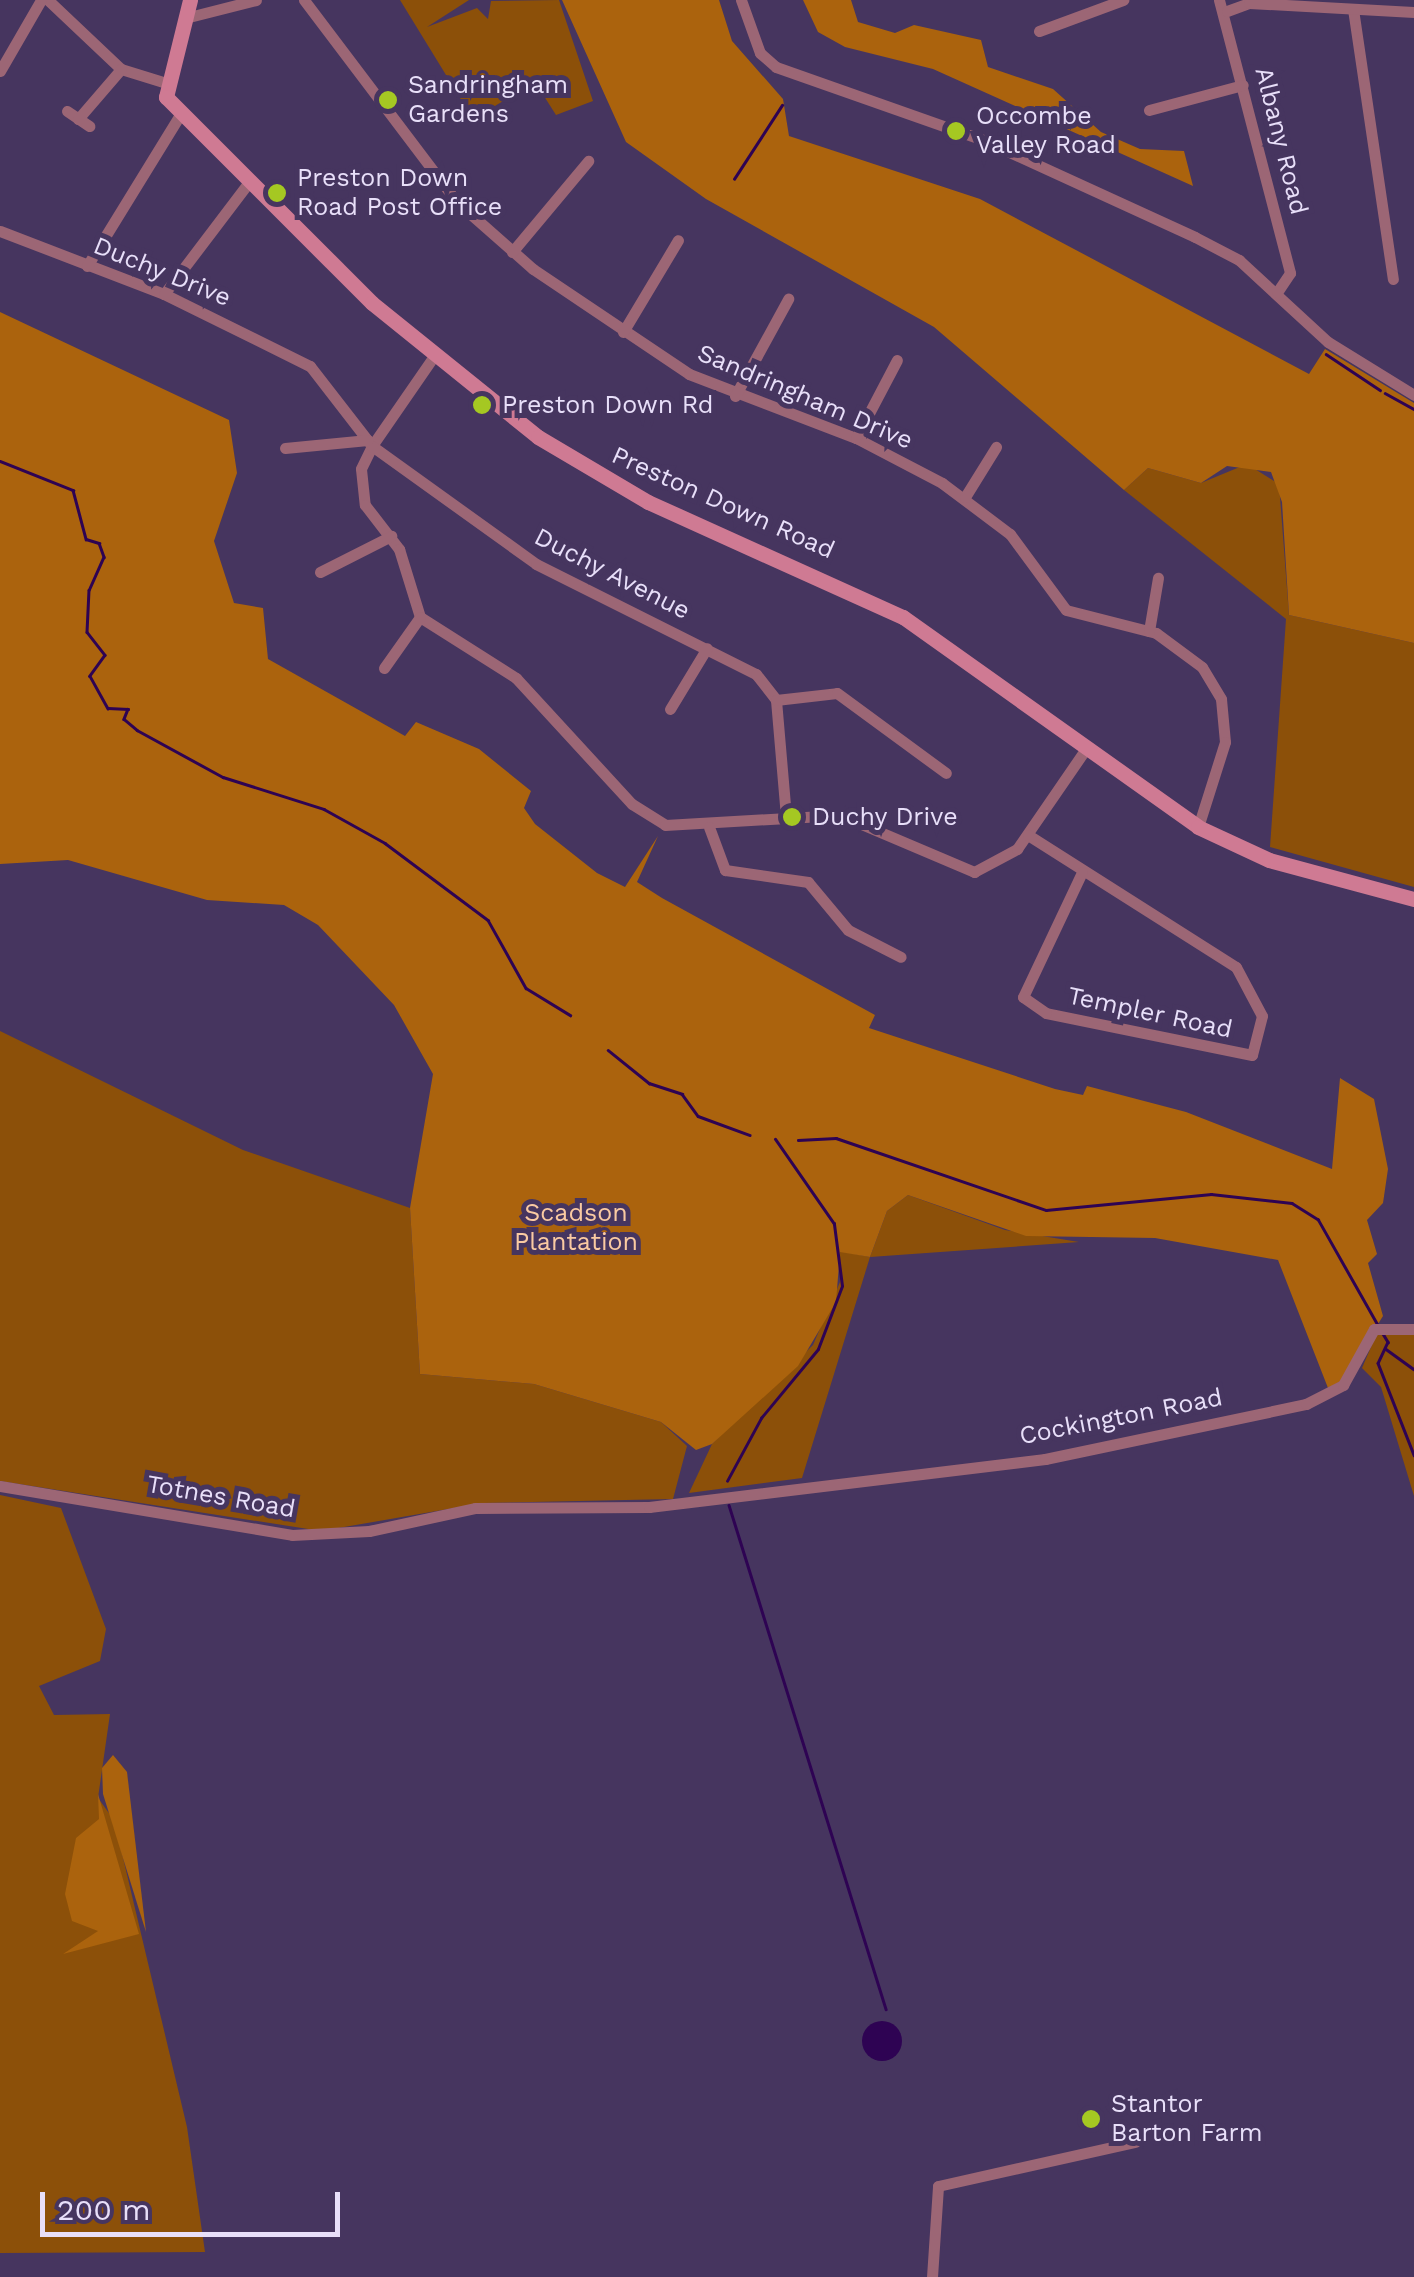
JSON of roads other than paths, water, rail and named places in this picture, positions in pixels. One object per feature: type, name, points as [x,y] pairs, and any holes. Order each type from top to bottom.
[{"type":"street","points":[[0,72],[45,0],[122,69],[164,82],[189,17],[190,0]]},
{"type":"street","points":[[189,17],[256,0]]},
{"type":"street","name":"Sandringham Drive","points":[[304,0],[457,202],[512,252],[623,332],[735,396],[856,438],[965,498],[1010,534],[1066,610],[1149,631],[1202,667],[1226,719],[1216,786],[1198,827]]},
{"type":"street","points":[[741,0],[760,53],[786,72],[1084,183],[1239,260],[1328,342],[1414,395]]},
{"type":"street","points":[[1039,30],[1123,0]]},
{"type":"street","points":[[1223,6],[1249,3],[1414,12]]},
{"type":"street","name":"Albany Road","points":[[1223,6],[1290,273],[1276,292]]},
{"type":"street","points":[[1353,9],[1393,279]]},
{"type":"street","points":[[78,119],[122,69]]},
{"type":"street","name":"Preston Down Road","points":[[164,82],[180,115],[246,186],[434,356],[597,475],[904,617],[1085,750],[1198,827],[1296,869],[1414,899]]},
{"type":"street","points":[[1150,110],[1243,85]]},
{"type":"street","points":[[87,266],[180,115]]},
{"type":"street","points":[[512,252],[588,161]]},
{"type":"street","points":[[164,294],[246,186]]},
{"type":"street","name":"Duchy Drive","points":[[0,231],[164,294],[293,352],[370,443]]},
{"type":"street","points":[[623,332],[678,240]]},
{"type":"street","points":[[735,396],[788,298]]},
{"type":"street","points":[[434,356],[370,443],[361,469],[364,505],[391,536],[420,617],[540,699],[647,816],[709,827],[786,817],[863,821],[974,872],[996,867],[1028,835],[1085,750]]},
{"type":"street","points":[[856,438],[898,360]]},
{"type":"street","points":[[285,448],[370,443]]},
{"type":"street","name":"Duchy Avenue","points":[[370,443],[536,564],[747,667],[776,700]]},
{"type":"street","points":[[965,498],[996,447]]},
{"type":"street","points":[[320,572],[391,536]]},
{"type":"street","points":[[1149,631],[1158,578]]},
{"type":"street","points":[[384,668],[420,617]]},
{"type":"street","points":[[670,709],[707,648]]},
{"type":"street","points":[[786,817],[776,700],[837,693],[946,773]]},
{"type":"street","points":[[709,827],[725,870],[808,882],[848,930],[901,958]]},
{"type":"street","name":"Templer Road","points":[[1028,835],[1236,967],[1262,1016],[1252,1055],[1046,1013],[1022,997],[1082,872]]},
{"type":"street","name":"Cockington Road","points":[[732,1495],[1045,1459],[1306,1404],[1343,1385],[1368,1340],[1384,1324],[1414,1329]]},
{"type":"street","name":"Totnes Road","points":[[0,1486],[292,1535],[369,1531],[474,1508],[649,1508],[732,1495]]},
{"type":"street","points":[[932,2277],[938,2186],[1135,2142]]},
{"type":"waterway","points":[[734,179],[782,105]]},
{"type":"waterway","points":[[1326,354],[1380,390]]},
{"type":"waterway","points":[[1385,393],[1414,409]]},
{"type":"waterway","points":[[0,461],[73,490],[86,539],[99,543],[104,557],[89,590],[87,632],[105,655],[90,676],[108,708],[128,709],[124,719],[137,730],[223,777],[324,809],[385,843],[488,920],[526,988],[570,1015]]},
{"type":"waterway","points":[[608,1050],[649,1083],[682,1094],[698,1116],[750,1135]]},
{"type":"waterway","points":[[798,1140],[836,1138],[1046,1210],[1211,1194],[1292,1203],[1318,1219],[1378,1325]]},
{"type":"waterway","points":[[727,1481],[761,1418],[818,1349],[842,1286],[834,1224],[775,1139]]},
{"type":"waterway","points":[[1382,1332],[1388,1342],[1378,1363],[1414,1455]]},
{"type":"waterway","points":[[1386,1349],[1414,1369]]},
{"type":"waterway","points":[[729,1505],[886,2009]]},
{"type":"place","name":"Sandringham Gardens","points":[[388,100]]},
{"type":"place","name":"Occombe Valley Road","points":[[956,131]]},
{"type":"place","name":"Preston Down Road Post Office","points":[[277,193]]},
{"type":"place","name":"Preston Down Rd","points":[[482,405]]},
{"type":"place","name":"Duchy Drive","points":[[792,817]]},
{"type":"place","name":"Stantor Barton Farm","points":[[1091,2119]]},
{"type":"park label","name":"Scadson Plantation","points":[[576,1228]]}]
